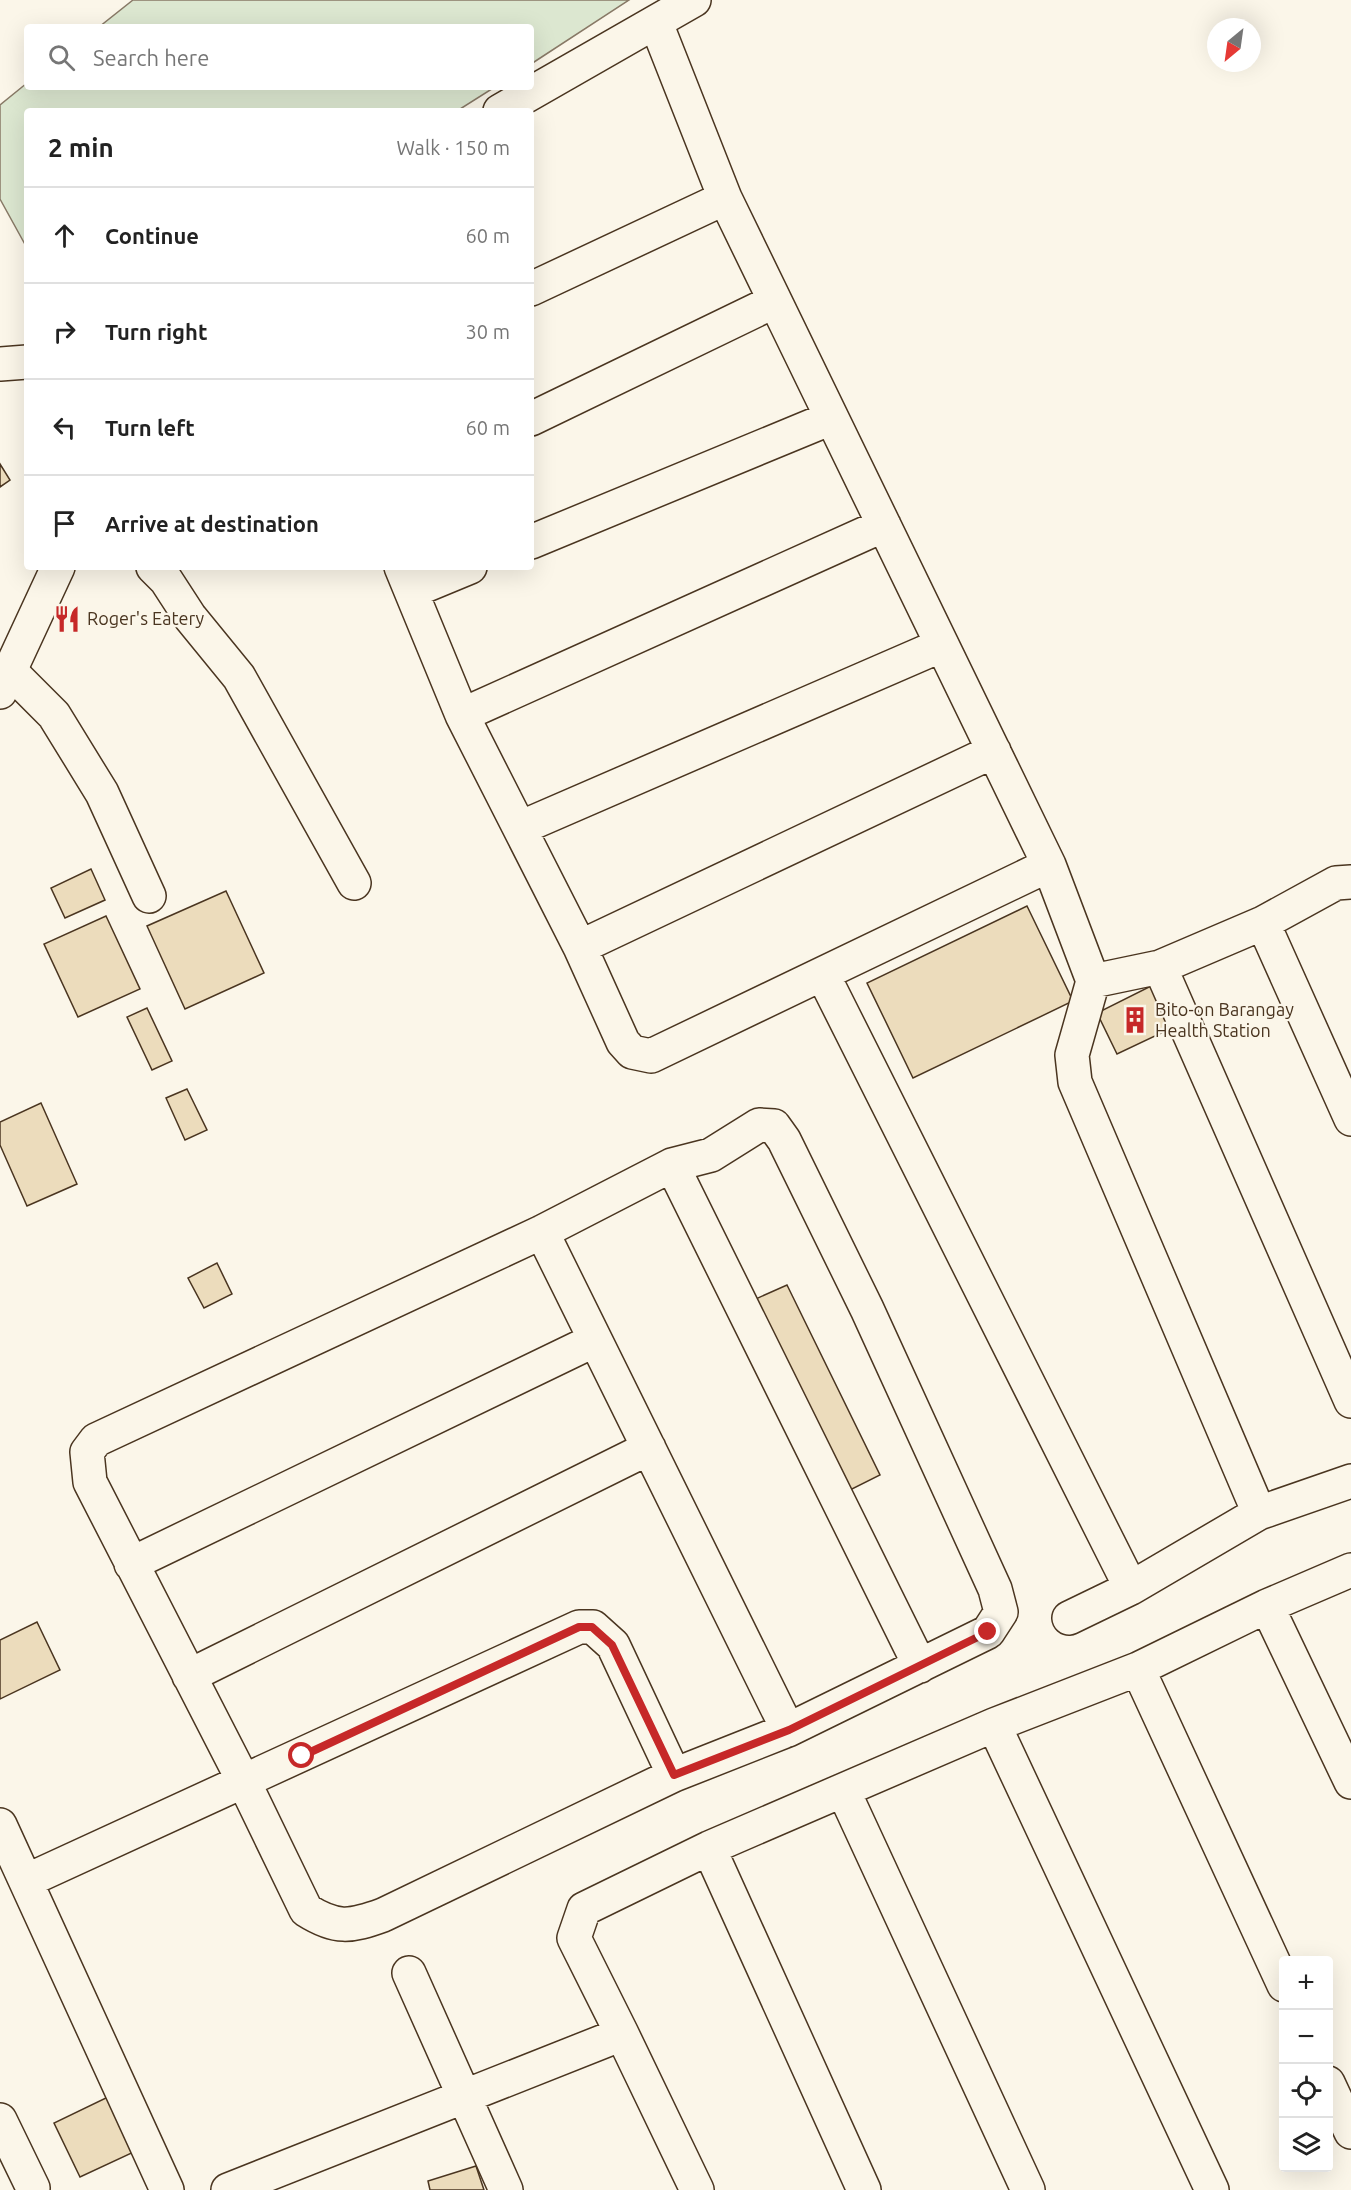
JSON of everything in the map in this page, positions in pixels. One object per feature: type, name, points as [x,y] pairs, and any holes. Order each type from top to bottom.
[{"type":"street","points":[[505,108],[694,0]]},
{"type":"street","points":[[656,23],[725,198],[1049,865],[1093,981],[1072,1054],[1075,1082],[1259,1513]]},
{"type":"street","points":[[534,288],[725,198]]},
{"type":"street","points":[[534,418],[775,301]]},
{"type":"street","points":[[0,364],[24,362]]},
{"type":"street","points":[[534,541],[831,418]]},
{"type":"street","points":[[462,715],[884,525]]},
{"type":"street","points":[[57,570],[5,682],[54,715],[102,793],[149,897]]},
{"type":"street","points":[[156,570],[166,579],[190,617],[239,677],[354,883]]},
{"type":"street","points":[[454,570],[407,579],[462,715],[580,947],[623,1042],[632,1053],[651,1056],[1049,865]]},
{"type":"street","points":[[520,828],[942,645]]},
{"type":"street","points":[[580,947],[994,751]]},
{"type":"street","points":[[1093,981],[1160,967],[1263,923],[1336,883],[1351,882]]},
{"type":"street","points":[[1263,923],[1351,1119]]},
{"type":"street","points":[[1160,967],[1351,1401]]},
{"type":"street","points":[[823,975],[1131,1588]]},
{"type":"street","points":[[759,1125],[774,1126],[789,1150],[867,1309],[995,1589],[1001,1612],[988,1632],[789,1730],[674,1775],[382,1915],[354,1926],[326,1922],[306,1910],[244,1782],[90,1482],[87,1452],[96,1440],[542,1232],[672,1166],[711,1155],[759,1125]]},
{"type":"street","points":[[672,1166],[920,1665]]},
{"type":"street","points":[[542,1232],[789,1730]]},
{"type":"street","points":[[131,1564],[595,1340]]},
{"type":"street","points":[[189,1676],[648,1448]]},
{"type":"street","points":[[1069,1618],[1131,1588],[1259,1513],[1351,1481]]},
{"type":"street","points":[[697,2190],[574,1938],[584,1909],[709,1848],[994,1725],[1138,1669],[1268,1606],[1351,1570]]},
{"type":"street","points":[[1268,1606],[1351,1782]]},
{"type":"street","points":[[26,1881],[579,1627],[592,1627],[612,1645],[674,1775]]},
{"type":"street","points":[[1138,1669],[1279,1974]]},
{"type":"street","points":[[994,1725],[1212,2190]]},
{"type":"street","points":[[844,1791],[1028,2190]]},
{"type":"street","points":[[0,1826],[165,2190]]},
{"type":"street","points":[[709,1848],[864,2190]]},
{"type":"street","points":[[409,1973],[506,2190]]},
{"type":"street","points":[[228,2190],[622,2034]]},
{"type":"street","points":[[1333,2092],[1351,2132]]},
{"type":"street","points":[[0,2120],[33,2188]]},
{"type":"green space","points":[[133,0],[629,0],[534,62],[534,24],[103,24]]},
{"type":"green space","points":[[24,85],[24,90],[490,90],[462,108],[24,108],[24,243],[0,199],[0,105]]},
{"type":"building","points":[[0,464],[10,480],[0,487]]},
{"type":"building","points":[[91,869],[105,900],[65,918],[51,888]]},
{"type":"building","points":[[226,891],[264,973],[185,1009],[147,926]]},
{"type":"building","points":[[1027,906],[1073,1001],[913,1078],[867,983]]},
{"type":"building","points":[[106,916],[140,989],[78,1017],[44,944]]},
{"type":"building","name":"Bito-on Barangay Health Station","points":[[1151,986],[1172,1028],[1117,1054],[1097,1013]]},
{"type":"building","points":[[147,1008],[172,1061],[152,1070],[127,1017]]},
{"type":"building","points":[[187,1089],[207,1130],[185,1140],[166,1098]]},
{"type":"building","points":[[41,1103],[77,1184],[27,1206],[0,1145],[0,1122]]},
{"type":"building","points":[[217,1263],[232,1294],[204,1308],[188,1278]]},
{"type":"building","points":[[787,1285],[880,1475],[842,1494],[749,1302]]},
{"type":"building","points":[[37,1622],[60,1670],[0,1699],[0,1640]]},
{"type":"building","points":[[110,2096],[136,2151],[80,2177],[54,2123]]},
{"type":"building","points":[[476,2166],[484,2190],[430,2190],[428,2181]]},
{"type":"place","name":"Roger's Eatery","points":[[67,619]]},
{"type":"place","name":"Bito-on Barangay Health Station","points":[[1135,1020]]},
{"type":"route","points":[[302,1756],[579,1627],[592,1627],[612,1645],[674,1775],[789,1730],[988,1632]]}]
